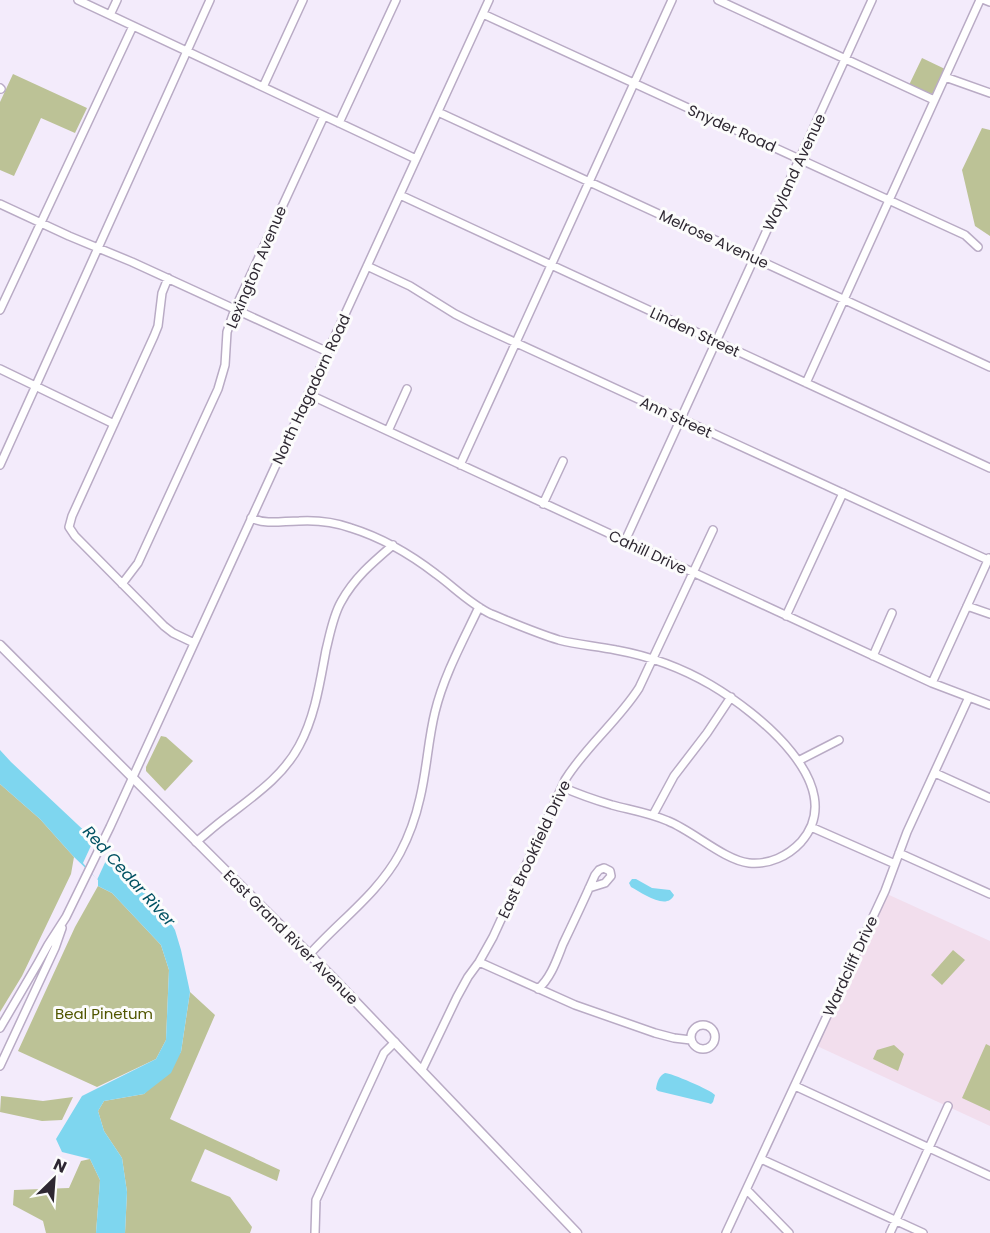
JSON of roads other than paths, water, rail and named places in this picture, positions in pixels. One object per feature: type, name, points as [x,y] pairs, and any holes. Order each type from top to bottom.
[{"type":"main road","name":"East Grand River Avenue","points":[[0,645],[395,1042],[577,1233]]},
{"type":"street","points":[[78,0],[416,159]]},
{"type":"street","points":[[110,15],[117,0]]},
{"type":"street","points":[[0,465],[210,0]]},
{"type":"street","points":[[263,87],[303,0]]},
{"type":"street","points":[[339,123],[396,0]]},
{"type":"street","name":"North Hagadorn Road","points":[[66,917],[133,778],[489,0]]},
{"type":"street","points":[[460,465],[672,0]]},
{"type":"street","points":[[717,0],[934,100]]},
{"type":"street","name":"Wayland Avenue","points":[[625,541],[873,0]]},
{"type":"street","points":[[806,383],[980,0]]},
{"type":"street","points":[[986,0],[990,2]]},
{"type":"street","name":"Snyder Road","points":[[483,14],[965,235],[978,248]]},
{"type":"street","points":[[0,310],[133,26]]},
{"type":"street","points":[[945,77],[990,93]]},
{"type":"street","name":"Melrose Avenue","points":[[438,112],[990,367]]},
{"type":"street","name":"Lexington Avenue","points":[[122,584],[138,563],[218,389],[225,365],[227,332],[235,309],[324,116]]},
{"type":"street","name":"Linden Street","points":[[400,195],[990,468]]},
{"type":"street","points":[[0,204],[328,352]]},
{"type":"street","name":"Ann Street","points":[[367,266],[410,286],[455,314],[516,343],[989,558]]},
{"type":"street","points":[[168,278],[160,301],[156,331],[69,527],[75,536],[164,626],[194,644]]},
{"type":"street","points":[[0,369],[114,424]]},
{"type":"street","points":[[388,431],[407,389]]},
{"type":"street","name":"Cahill Drive","points":[[308,394],[932,683],[990,705]]},
{"type":"street","points":[[543,504],[563,461]]},
{"type":"street","points":[[786,616],[843,493]]},
{"type":"street","points":[[251,518],[269,523],[300,520],[327,522],[353,528],[393,545],[489,613],[560,640],[653,659],[709,684],[731,697],[762,723],[798,760],[811,784],[814,812],[811,827],[805,837],[788,853],[770,861],[750,863],[737,860],[682,828],[653,815],[589,798],[562,787]]},
{"type":"street","name":"East Brookfield Drive","points":[[422,1070],[457,997],[493,936],[562,787],[581,757],[629,702],[643,680],[713,530]]},
{"type":"street","points":[[196,842],[262,790],[281,772],[293,756],[305,734],[313,711],[333,622],[340,604],[360,574],[393,545]]},
{"type":"street","points":[[932,683],[989,558]]},
{"type":"street","points":[[967,606],[990,614]]},
{"type":"street","points":[[309,955],[372,891],[389,871],[399,854],[415,817],[439,698],[479,607]]},
{"type":"street","points":[[873,656],[892,613]]},
{"type":"street","points":[[653,815],[664,791],[731,697]]},
{"type":"street","name":"Wardcliff Drive","points":[[726,1233],[885,891],[907,832],[969,697]]},
{"type":"street","points":[[798,760],[838,740]]},
{"type":"street","points":[[935,773],[990,798]]},
{"type":"street","points":[[811,827],[895,864]]},
{"type":"street","points":[[899,852],[990,894]]},
{"type":"street","points":[[538,989],[550,973],[589,888]]},
{"type":"street","points":[[0,1028],[66,917]]},
{"type":"street","points":[[0,1066],[55,948],[66,917]]},
{"type":"street","points":[[479,962],[575,1005],[655,1033],[691,1040]]},
{"type":"street","points":[[315,1233],[316,1200],[384,1053],[395,1042]]},
{"type":"street","points":[[795,1086],[990,1176]]},
{"type":"street","points":[[890,1233],[948,1106]]},
{"type":"street","points":[[761,1159],[922,1233]]},
{"type":"street","points":[[747,1190],[789,1233]]},
{"type":"water","name":"Red Cedar River","points":[[0,750],[93,839],[114,865],[162,909],[175,930],[181,950],[190,992],[181,1052],[171,1073],[144,1094],[104,1101],[98,1111],[104,1131],[122,1158],[127,1192],[125,1233],[96,1233],[100,1180],[90,1159],[62,1152],[56,1139],[82,1096],[156,1059],[166,1040],[169,970],[161,945],[112,893],[98,886],[98,880],[40,819],[0,784]]},
{"type":"water","points":[[632,879],[652,888],[670,890],[674,895],[666,901],[654,899],[631,887],[629,883]]},
{"type":"water","points":[[665,1073],[691,1082],[712,1093],[715,1095],[713,1102],[711,1104],[658,1091],[656,1089],[658,1082]]},
{"type":"park label","name":"Beal Pinetum","points":[[104,1013]]}]
